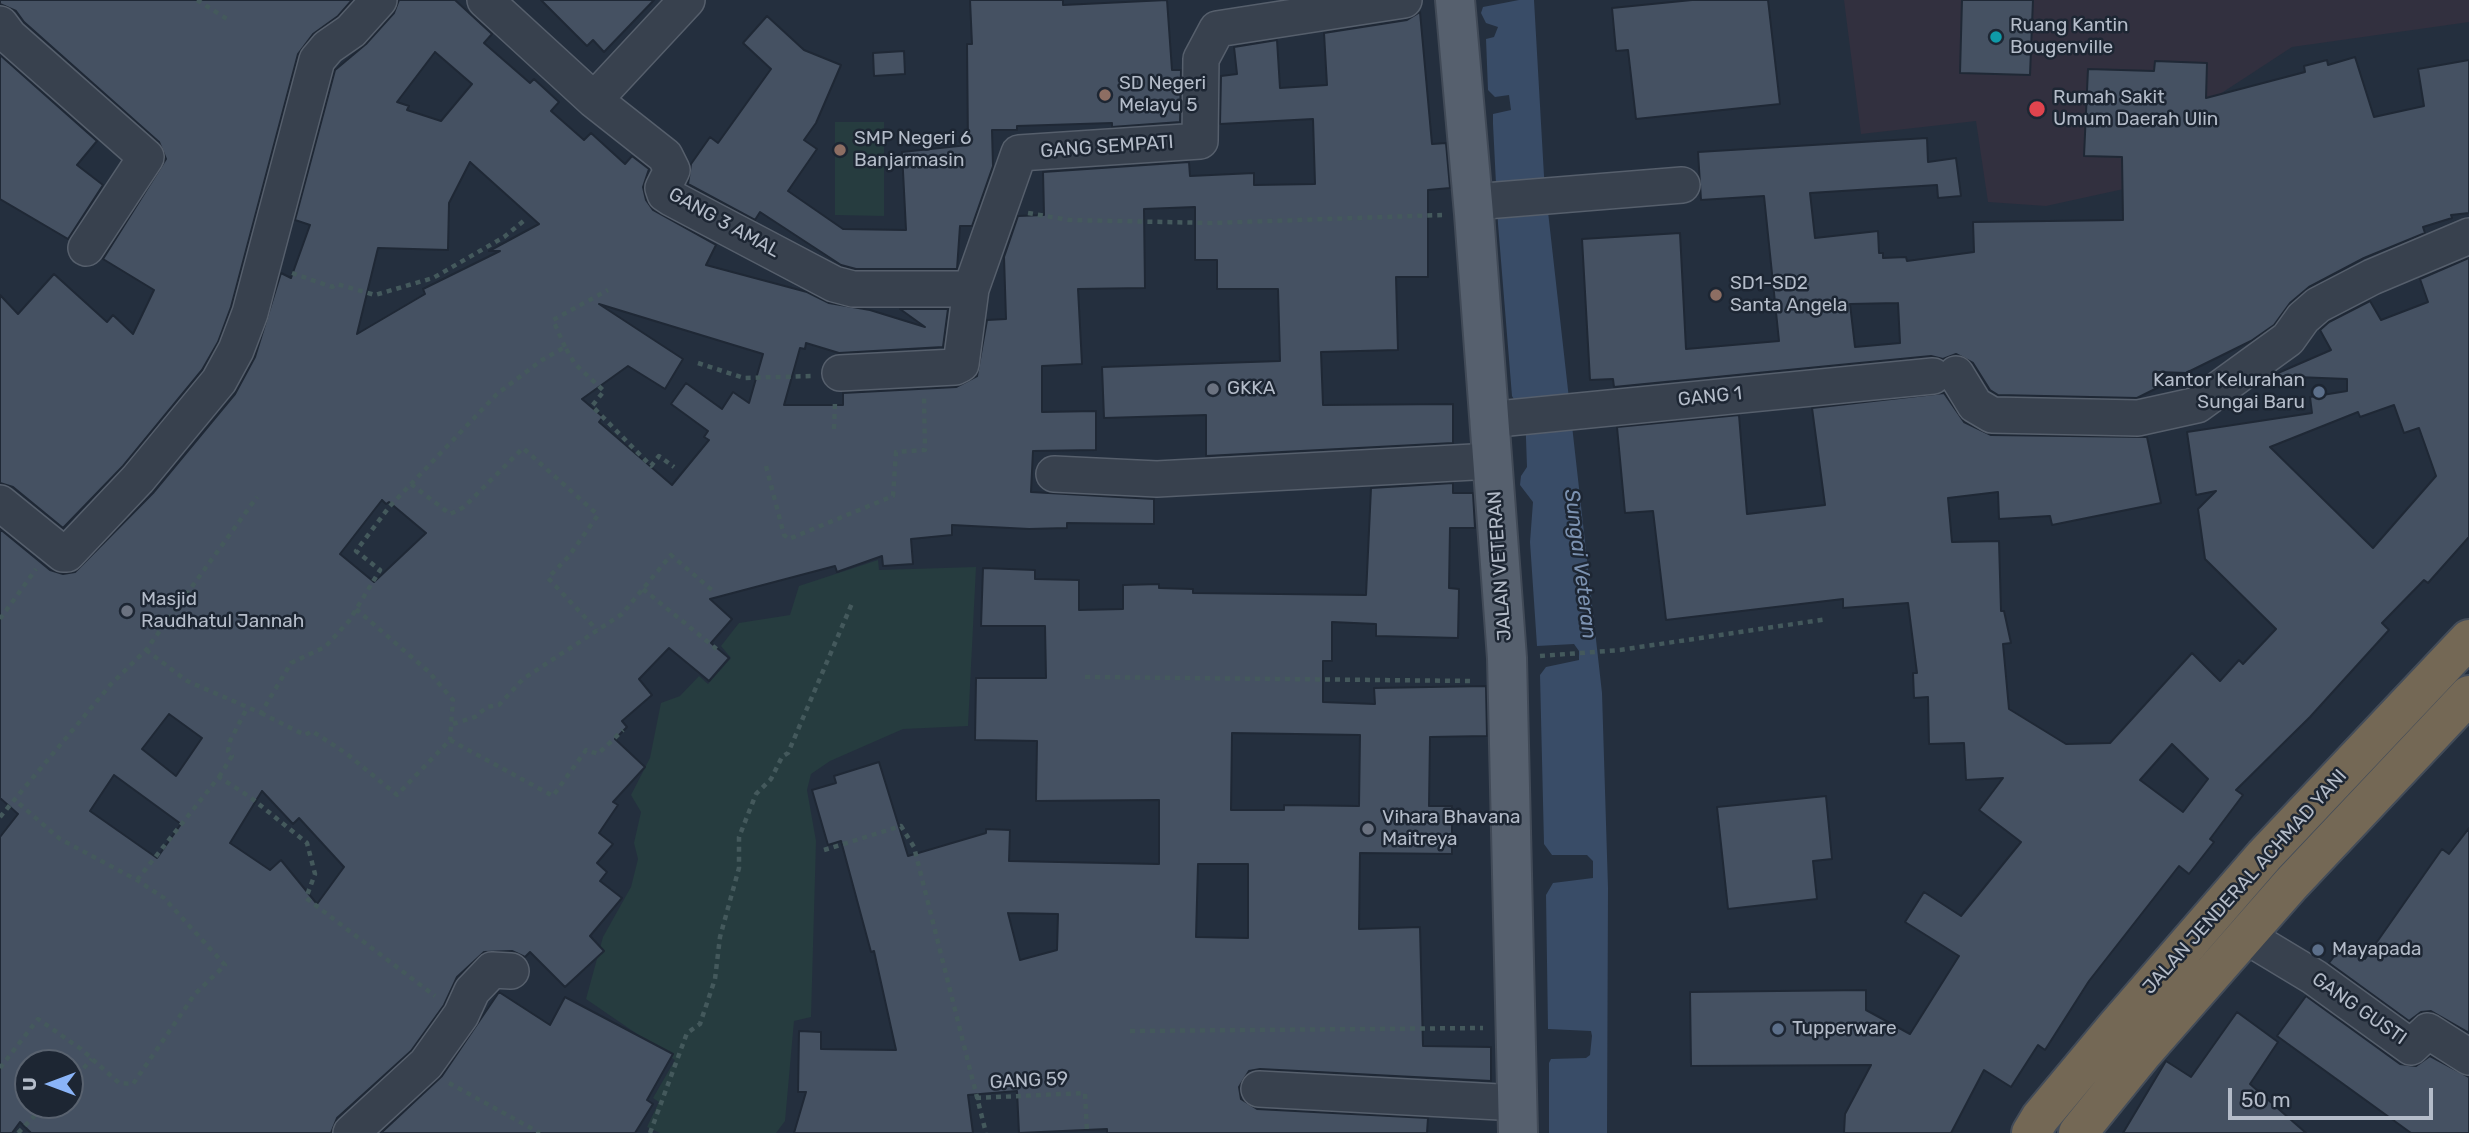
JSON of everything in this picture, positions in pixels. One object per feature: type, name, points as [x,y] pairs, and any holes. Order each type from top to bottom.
[{"type":"highway","name":"JALAN JENDERAL ACHMAD YANI","points":[[2031,1133],[2115,1028],[2264,856],[2469,639]]},
{"type":"highway","name":"JALAN JENDERAL ACHMAD YANI","points":[[2078,1133],[2142,1054],[2246,936],[2469,695]]},
{"type":"main road","name":"JALAN VETERAN","points":[[1455,0],[1481,205],[1500,419],[1492,461],[1507,682],[1518,1118]]},
{"type":"street","points":[[0,503],[67,554],[138,479],[219,381],[236,350],[299,136],[317,60],[328,47],[352,31],[379,0]]},
{"type":"street","name":"GANG 3 AMAL","points":[[485,0],[594,100],[671,163],[672,170],[663,188],[665,194],[834,284],[853,289],[971,289]]},
{"type":"street","points":[[594,100],[687,0]]},
{"type":"street","name":"GANG SEMPATI","points":[[940,368],[963,357],[971,289],[1020,153],[1200,141],[1201,59],[1217,29],[1404,0]]},
{"type":"street","points":[[0,24],[9,36],[146,157],[86,248]]},
{"type":"street","points":[[1481,205],[1557,194],[1682,185]]},
{"type":"street","name":"GANG 1","points":[[1500,419],[1944,375],[1975,405],[1992,415],[2138,418],[2197,405],[2288,339],[2303,318],[2318,305],[2372,277],[2469,236]]},
{"type":"street","points":[[840,373],[940,368]]},
{"type":"street","points":[[1054,474],[1157,479],[1492,461]]},
{"type":"street","name":"GANG GUSTI","points":[[2246,936],[2314,977],[2411,1047],[2428,1031],[2469,1057]]},
{"type":"street","points":[[351,1133],[420,1069],[461,1016],[472,991],[492,970],[510,971]]},
{"type":"street","points":[[1259,1089],[1518,1118]]},
{"type":"path","points":[[197,0],[227,19]]},
{"type":"path","points":[[999,213],[1042,213],[1069,220],[1212,223],[1481,205]]},
{"type":"path","points":[[262,262],[332,287],[337,284],[375,295],[433,278],[504,237],[526,219]]},
{"type":"path","points":[[608,290],[553,320],[575,364],[604,391],[592,406],[651,466],[659,456],[674,467]]},
{"type":"path","points":[[261,713],[291,663],[325,647],[356,609],[380,570],[356,551],[411,484],[496,394],[542,360],[565,347]]},
{"type":"path","points":[[698,363],[744,378],[829,376],[840,373]]},
{"type":"path","points":[[766,466],[784,535],[789,539],[892,496],[896,452],[925,450],[940,368]]},
{"type":"path","points":[[411,484],[450,514],[464,507],[523,448],[598,515],[569,556],[548,578],[597,630]]},
{"type":"path","points":[[0,817],[112,683],[146,650],[257,497]]},
{"type":"path","points":[[0,619],[54,546]]},
{"type":"path","points":[[453,724],[475,717],[487,707],[499,705],[523,679],[622,614],[671,555],[713,591]]},
{"type":"path","points":[[643,589],[719,651]]},
{"type":"path","points":[[650,1133],[687,1033],[700,1024],[715,979],[720,937],[738,868],[738,837],[756,794],[771,779],[782,757],[788,753],[853,601]]},
{"type":"path","points":[[146,650],[187,681],[305,735],[312,731],[347,754],[397,794],[450,740],[453,700],[429,672],[356,609]]},
{"type":"path","points":[[1576,653],[1827,619]]},
{"type":"path","points":[[1085,677],[1507,682]]},
{"type":"path","points":[[137,880],[219,777],[232,756],[228,751],[230,741],[247,708]]},
{"type":"path","points":[[450,740],[553,796],[586,750],[598,754],[623,730]]},
{"type":"path","points":[[219,777],[250,797],[307,843],[315,874],[306,898],[461,1016]]},
{"type":"path","points":[[0,1068],[38,1019],[120,1083],[133,1084],[195,994],[225,965],[164,898],[137,880],[60,839],[16,801]]},
{"type":"path","points":[[824,850],[901,826],[914,847],[986,1133]]},
{"type":"path","points":[[1130,1031],[1516,1028]]},
{"type":"path","points":[[84,1068],[92,1059]]},
{"type":"path","points":[[420,1069],[540,1133]]},
{"type":"path","name":"GANG 59","points":[[976,1098],[1085,1093],[1087,1133]]},
{"type":"path","points":[[19,1133],[32,1119]]},
{"type":"shaded area","name":"Rumah Sakit Umum Daerah Ulin","points":[[1844,0],[2469,0],[2469,22],[2292,47],[2217,96],[2215,169],[2046,206],[1988,202],[1976,121],[1861,134]]},
{"type":"green space","points":[[835,122],[884,122],[884,216],[835,215]]},
{"type":"green space","points":[[878,560],[879,570],[976,567],[968,726],[903,729],[830,761],[811,774],[807,790],[816,841],[811,1017],[794,1021],[785,1121],[776,1133],[660,1133],[647,1127],[659,1102],[653,1098],[675,1060],[586,999],[603,937],[631,887],[638,859],[634,843],[641,812],[631,795],[650,758],[661,703],[680,696],[699,676],[708,684],[731,658],[721,646],[739,623],[790,615],[799,586]]},
{"type":"water","name":"Sungai Veteran","points":[[1534,0],[1544,176],[1602,693],[1608,888],[1607,1133],[1549,1133],[1549,1063],[1551,1059],[1586,1058],[1590,1055],[1592,1036],[1591,1031],[1548,1029],[1546,895],[1553,883],[1593,878],[1593,861],[1587,855],[1552,855],[1544,844],[1540,675],[1546,667],[1579,660],[1579,651],[1574,644],[1537,646],[1530,542],[1533,502],[1520,485],[1521,476],[1527,467],[1525,410],[1520,410],[1512,396],[1493,124],[1493,114],[1511,110],[1509,95],[1495,97],[1488,90],[1486,39],[1494,37],[1498,27],[1486,23],[1481,13],[1483,7]]},
{"type":"building","points":[[0,0],[352,0],[338,16],[313,34],[298,54],[231,307],[218,342],[202,370],[123,466],[63,528],[13,487],[0,483],[0,295],[18,314],[54,274],[107,322],[113,315],[133,334],[154,290],[103,259],[166,159],[159,142],[24,22],[16,11],[0,4]]},
{"type":"building","points":[[399,0],[455,0],[492,34],[484,43],[530,83],[534,79],[559,102],[551,111],[584,140],[591,133],[625,164],[632,156],[649,169],[643,187],[646,200],[653,210],[716,245],[706,265],[807,292],[829,303],[870,310],[925,327],[900,309],[948,309],[943,347],[839,353],[806,343],[805,349],[800,348],[784,405],[843,405],[843,393],[956,387],[977,376],[987,320],[1006,319],[1004,257],[1018,216],[1044,215],[1043,172],[1189,162],[1190,176],[1254,173],[1254,185],[1315,184],[1313,119],[1220,124],[1221,76],[1237,74],[1234,47],[1277,40],[1280,88],[1327,85],[1324,33],[1407,20],[1420,12],[1432,144],[1446,143],[1450,188],[1428,190],[1428,277],[1396,277],[1398,350],[1321,352],[1323,405],[1453,404],[1453,443],[1206,456],[1206,415],[1104,418],[1102,367],[1280,361],[1278,289],[1217,289],[1217,260],[1195,260],[1195,207],[1144,209],[1145,288],[1078,289],[1082,364],[1042,366],[1042,412],[1096,411],[1096,450],[1033,451],[1031,492],[1154,499],[1154,524],[1067,523],[1067,528],[1029,529],[952,525],[952,535],[911,539],[913,564],[883,566],[882,556],[837,572],[835,566],[710,599],[732,619],[711,643],[729,658],[709,681],[669,648],[639,679],[652,695],[622,721],[627,727],[615,739],[645,767],[613,802],[618,805],[599,833],[613,844],[597,863],[607,872],[600,881],[622,898],[590,936],[604,951],[565,987],[530,952],[525,957],[512,951],[484,952],[457,977],[444,1005],[411,1051],[337,1118],[331,1133],[31,1133],[20,1122],[12,1133],[0,1133],[0,837],[18,814],[0,798],[0,529],[50,570],[63,574],[75,572],[153,493],[235,394],[255,357],[281,273],[291,278],[310,225],[295,220],[335,70],[366,44],[394,13]],"holes":[[[435,52],[472,84],[441,121],[407,110],[409,106],[397,102]],[[470,162],[539,224],[489,251],[500,251],[423,289],[425,294],[357,334],[378,248],[448,250],[449,203]],[[599,304],[763,354],[749,403],[733,392],[722,409],[686,383],[671,404],[708,431],[704,437],[709,440],[672,485],[599,422],[603,417],[582,399],[628,366],[665,389],[683,359]],[[382,500],[386,504],[389,502],[426,533],[374,582],[340,554]],[[169,714],[202,738],[176,776],[142,749]],[[114,775],[181,824],[157,858],[90,811]],[[262,791],[293,824],[299,818],[344,867],[317,904],[281,860],[270,870],[230,843]]]},
{"type":"building","points":[[541,0],[654,0],[604,52],[593,40],[587,46]]},
{"type":"building","points":[[970,0],[1063,0],[1063,5],[1167,0],[1172,70],[1181,70],[1180,122],[1112,127],[1112,123],[1017,126],[1017,130],[992,130],[993,166],[972,226],[960,226],[957,269],[856,269],[841,265],[760,212],[755,220],[688,184],[691,164],[710,137],[718,143],[771,69],[743,43],[767,16],[804,50],[841,65],[816,123],[804,140],[817,149],[788,191],[843,229],[906,230],[902,152],[968,145],[967,44],[972,44]]},
{"type":"building","points":[[1692,0],[1768,0],[1780,104],[1636,119],[1628,50],[1616,51],[1612,8]]},
{"type":"building","name":"Ruang Kantin Bougenville","points":[[1962,0],[2033,0],[2030,75],[1960,73]]},
{"type":"building","points":[[904,51],[905,74],[874,76],[873,53]]},
{"type":"building","points":[[0,55],[97,141],[77,165],[103,185],[68,239],[0,199]]},
{"type":"building","points":[[2355,57],[2374,117],[2424,106],[2418,69],[2469,60],[2469,213],[2451,215],[2452,218],[2423,227],[2425,233],[2364,258],[2309,287],[2290,303],[2274,325],[2251,341],[2186,373],[2158,372],[2159,387],[2137,398],[1998,395],[1990,390],[1973,363],[1956,354],[1943,359],[1931,356],[1614,387],[1613,379],[1590,380],[1582,239],[1680,233],[1686,349],[1779,341],[1764,196],[1701,200],[1698,152],[1927,138],[1928,162],[1956,158],[1961,196],[1938,198],[1937,185],[1810,193],[1815,238],[1878,231],[1879,253],[1883,253],[1883,258],[1906,257],[1907,261],[1974,252],[1973,222],[2123,220],[2122,157],[2084,156],[2088,69],[2154,71],[2155,61],[2207,63],[2206,98],[2305,72],[2304,66],[2327,60],[2328,65]],"holes":[[[1898,303],[1900,343],[1855,347],[1850,304]]]},
{"type":"building","points":[[2469,258],[2469,537],[2428,583],[2424,580],[2382,623],[2389,630],[2310,717],[2236,790],[2243,795],[2210,839],[2214,842],[2189,874],[2179,866],[2089,981],[2045,1050],[2038,1045],[2011,1087],[1984,1070],[1951,1133],[1844,1133],[1845,1114],[1871,1065],[1691,1066],[1690,992],[1866,990],[1866,1010],[1910,1034],[1959,956],[1905,922],[1924,892],[1961,916],[2021,842],[1979,810],[2003,778],[1966,780],[1964,743],[1929,744],[1928,697],[1914,698],[1913,673],[1917,673],[1908,603],[1843,608],[1843,599],[1666,620],[1653,511],[1625,513],[1617,427],[1739,415],[1747,514],[1825,505],[1812,408],[1944,393],[1964,422],[1991,435],[2147,437],[2161,503],[2052,525],[2050,516],[1999,519],[1998,492],[1948,498],[1952,542],[1999,541],[2001,611],[2004,611],[2011,643],[2003,644],[2009,709],[2066,744],[2110,743],[2192,653],[2220,681],[2239,660],[2243,664],[2276,629],[2205,559],[2198,509],[2216,491],[2196,495],[2187,432],[2312,413],[2310,397],[2347,391],[2347,379],[2271,376],[2331,350],[2320,330],[2329,322],[2370,301],[2381,320],[2428,302],[2420,279]],"holes":[[[2394,405],[2404,433],[2419,428],[2436,476],[2373,548],[2270,447],[2358,412],[2360,417]],[[2172,744],[2208,779],[2183,812],[2140,780]]]},
{"type":"building","points":[[1453,483],[1453,493],[1473,493],[1475,528],[1450,528],[1449,588],[1459,589],[1458,638],[1376,636],[1376,624],[1332,622],[1332,661],[1323,661],[1323,702],[1375,704],[1374,688],[1486,686],[1487,736],[1430,737],[1429,806],[1452,806],[1452,854],[1360,853],[1359,929],[1420,927],[1423,1046],[1491,1047],[1491,1081],[1260,1069],[1249,1071],[1239,1087],[1241,1099],[1257,1109],[1428,1118],[1427,1133],[1107,1133],[1107,1129],[1019,1133],[1017,1091],[968,1095],[973,1133],[794,1133],[806,1092],[798,1092],[799,1031],[821,1032],[821,1049],[896,1050],[874,951],[871,952],[841,841],[828,845],[812,790],[836,783],[834,776],[879,762],[908,856],[986,833],[986,829],[1010,830],[1009,861],[1159,864],[1159,800],[1036,801],[1037,741],[975,740],[976,678],[1046,678],[1045,626],[981,626],[983,568],[1035,570],[1035,579],[1079,580],[1079,610],[1123,609],[1123,585],[1159,584],[1159,588],[1193,589],[1193,593],[1366,595],[1371,488]],"holes":[[[1232,733],[1360,735],[1359,806],[1284,805],[1284,810],[1231,810]],[[1198,864],[1248,864],[1248,938],[1196,937]],[[1008,913],[1058,914],[1057,950],[1020,960]]]},
{"type":"building","points":[[1826,796],[1832,859],[1813,861],[1817,899],[1728,909],[1717,807]]},
{"type":"building","points":[[2469,828],[2469,1033],[2431,1011],[2421,1012],[2409,1021],[2329,963],[2344,943],[2365,959],[2442,849],[2449,854]]},
{"type":"building","points":[[499,992],[550,1025],[565,997],[673,1054],[647,1100],[653,1104],[635,1133],[381,1133],[442,1076]]},
{"type":"building","points":[[2306,996],[2400,1064],[2416,1066],[2430,1056],[2469,1077],[2469,1133],[2411,1133],[2277,1036]]},
{"type":"building","points":[[2237,1012],[2278,1042],[2250,1084],[2306,1133],[2123,1133],[2166,1061],[2191,1077]]},
{"type":"place","name":"Ruang Kantin Bougenville","points":[[1996,37]]},
{"type":"place","name":"SD Negeri Melayu 5","points":[[1105,95]]},
{"type":"place","name":"Rumah Sakit Umum Daerah Ulin","points":[[2037,109]]},
{"type":"place","name":"SMP Negeri 6 Banjarmasin","points":[[840,150]]},
{"type":"place","name":"SD1-SD2 Santa Angela","points":[[1716,295]]},
{"type":"place","name":"GKKA","points":[[1213,389]]},
{"type":"place","name":"Kantor Kelurahan Sungai Baru","points":[[2319,392]]},
{"type":"place","name":"Masjid Raudhatul Jannah","points":[[127,611]]},
{"type":"place","name":"Vihara Bhavana Maitreya","points":[[1368,829]]},
{"type":"place","name":"Mayapada","points":[[2318,950]]},
{"type":"place","name":"Tupperware","points":[[1778,1029]]}]
